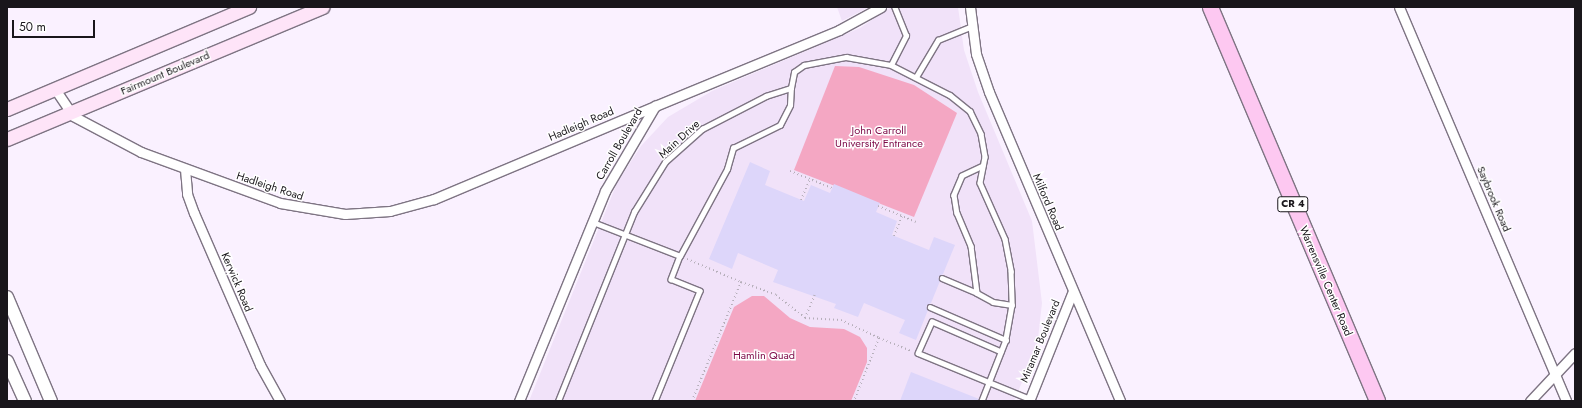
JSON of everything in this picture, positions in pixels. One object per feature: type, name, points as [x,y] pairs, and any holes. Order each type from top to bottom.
[{"type":"main road","points":[[7,109],[249,7]]},
{"type":"main road","name":"Fairmount Boulevard","points":[[7,139],[323,7]]},
{"type":"main road","name":"Warrensville Center Road","points":[[1210,7],[1377,401]]},
{"type":"street","name":"Carroll Boulevard","points":[[519,401],[593,222],[622,159],[655,106],[845,27],[881,7]]},
{"type":"street","name":"Milford Road","points":[[970,7],[971,27],[989,92],[1120,401]]},
{"type":"street","name":"Saybrook Road","points":[[1399,7],[1566,401]]},
{"type":"street","points":[[55,89],[69,113]]},
{"type":"street","name":"Hadleigh Road","points":[[69,113],[141,152],[297,208],[376,213],[420,204],[451,193],[655,106]]},
{"type":"street","name":"Kerwick Road","points":[[186,169],[194,213],[263,372],[280,401]]},
{"type":"street","name":"Miramar Boulevard","points":[[1029,400],[1073,291]]},
{"type":"street","points":[[7,297],[51,401]]},
{"type":"street","points":[[1530,401],[1554,371],[1575,353]]},
{"type":"street","points":[[7,361],[24,401]]},
{"type":"lane","points":[[892,66],[906,36],[894,7]]},
{"type":"lane","points":[[916,78],[938,40],[971,27]]},
{"type":"lane","points":[[655,401],[700,291],[671,279],[680,256],[727,169],[733,148],[780,125],[790,105],[794,72],[826,59],[846,57],[892,66],[950,95],[970,111],[981,134],[983,166],[980,183],[1005,239],[1011,271],[1012,305],[1006,340],[982,401]]},
{"type":"lane","name":"Main Drive","points":[[558,401],[625,234],[650,182],[682,146],[702,129],[766,96],[792,88]]},
{"type":"lane","points":[[978,293],[971,246],[956,214],[954,195],[962,176],[983,166]]},
{"type":"lane","points":[[593,222],[680,256]]},
{"type":"lane","points":[[942,278],[978,293],[993,302],[1012,305]]},
{"type":"lane","points":[[930,307],[1006,340]]},
{"type":"lane","points":[[1002,352],[932,322],[918,353],[1029,400]]},
{"type":"path","points":[[790,171],[832,188]]},
{"type":"path","points":[[801,200],[810,179]]},
{"type":"path","points":[[878,206],[916,222]]},
{"type":"path","points":[[894,236],[902,216]]},
{"type":"path","points":[[680,256],[776,296],[805,318],[841,320],[879,338],[918,353]]},
{"type":"path","points":[[692,401],[741,282]]},
{"type":"path","points":[[805,318],[815,295]]},
{"type":"path","points":[[854,401],[879,338]]},
{"type":"shaded area","points":[[837,7],[869,7],[842,21]]},
{"type":"shaded area","points":[[891,7],[958,7],[964,50],[978,92],[1032,221],[1042,303],[1037,347],[1014,401],[529,401],[617,183],[641,146],[668,117],[712,91],[860,28]]},
{"type":"green space","name":"John Carroll University Entrance","points":[[835,66],[859,67],[914,85],[957,113],[914,217],[794,170]]},
{"type":"green space","name":"Hamlin Quad","points":[[752,296],[764,296],[790,318],[810,327],[844,329],[860,337],[867,348],[867,362],[851,401],[695,401],[734,307]]},
{"type":"building","points":[[750,162],[770,171],[765,185],[804,201],[811,185],[830,193],[834,184],[880,203],[876,212],[897,221],[892,235],[929,250],[934,237],[955,245],[943,274],[938,277],[940,281],[931,303],[926,306],[928,310],[916,340],[899,333],[905,320],[864,303],[858,317],[834,308],[836,304],[773,282],[778,270],[738,253],[732,269],[709,259]]},
{"type":"building","points":[[911,372],[979,399],[978,401],[900,401]]}]
